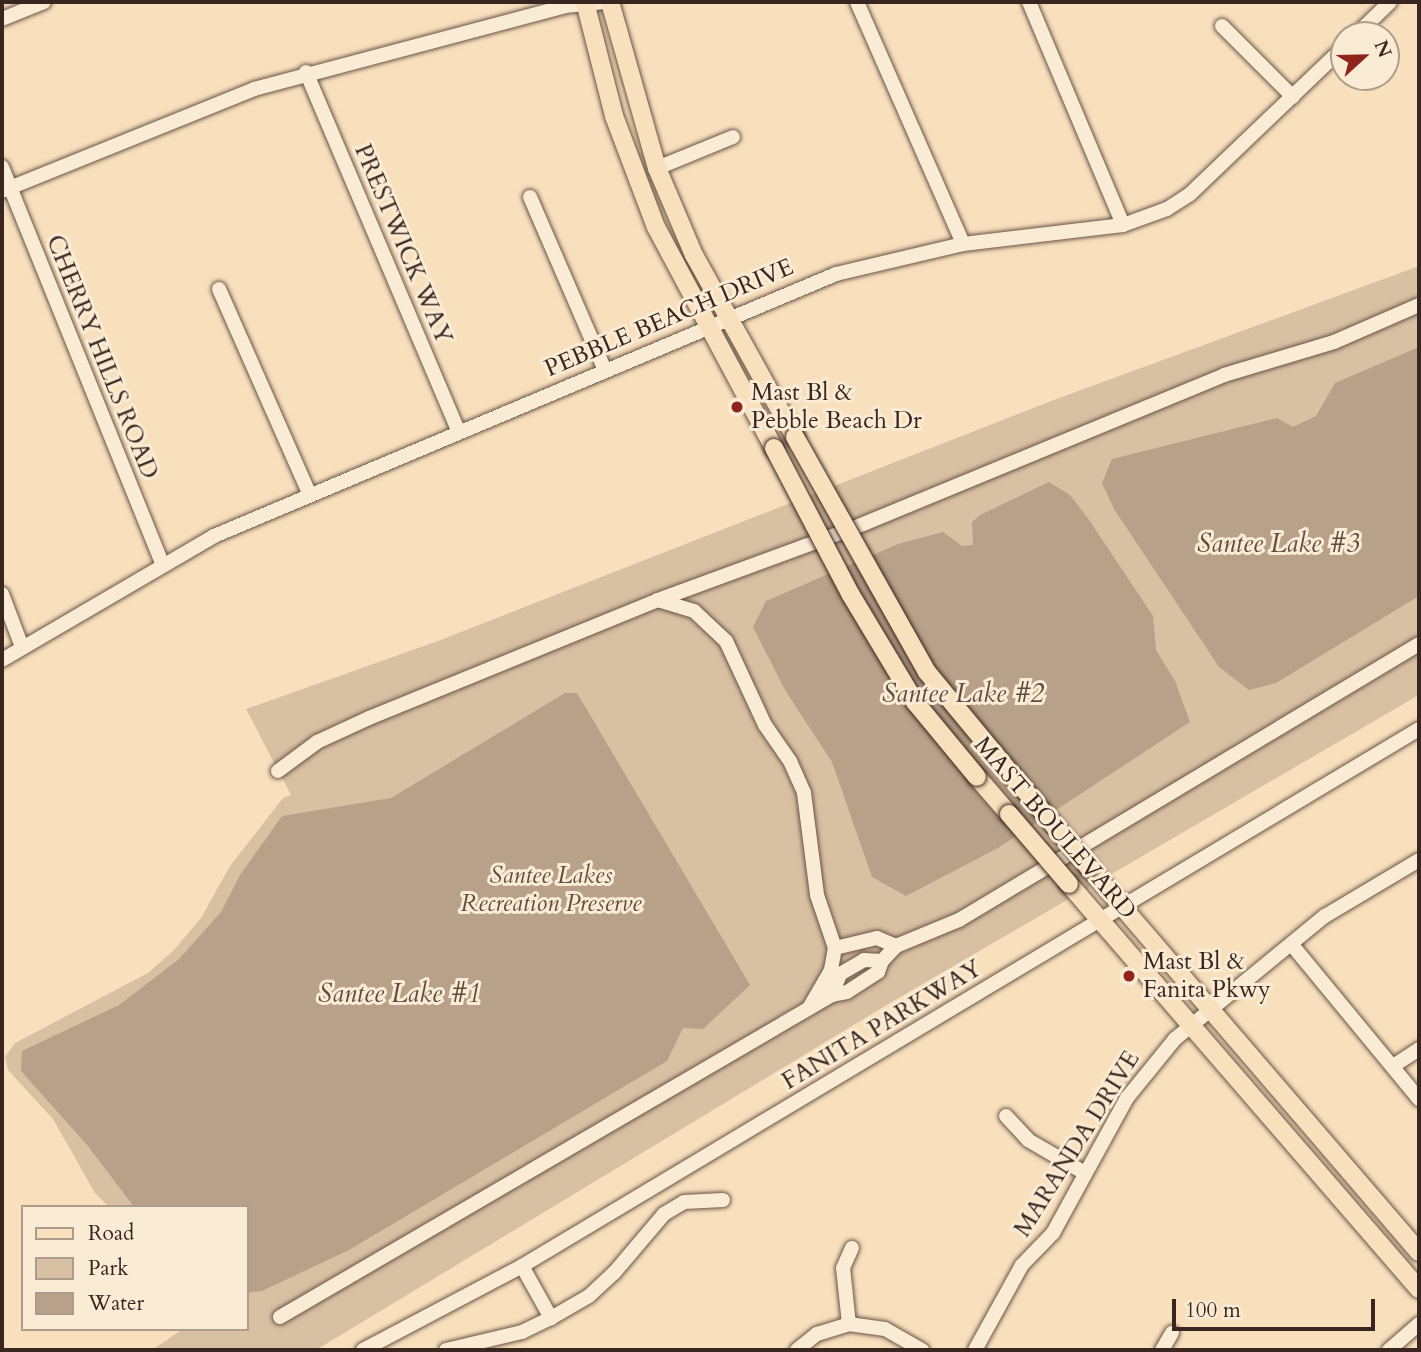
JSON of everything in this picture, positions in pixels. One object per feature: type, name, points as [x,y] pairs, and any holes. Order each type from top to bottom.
[{"type":"main road","name":"MAST BOULEVARD","points":[[592,2],[614,116],[656,227],[851,595],[915,702],[1419,1289]]},
{"type":"main road","name":"MAST BOULEVARD","points":[[610,2],[657,168],[694,255],[927,672],[1089,868],[1419,1252]]},
{"type":"street","points":[[2,19],[44,2]]},
{"type":"street","points":[[6,190],[254,89],[306,72],[592,2]]},
{"type":"street","points":[[857,2],[963,244]]},
{"type":"street","points":[[1029,2],[1123,225]]},
{"type":"street","points":[[1370,21],[1390,2]]},
{"type":"street","points":[[1222,26],[1293,97]]},
{"type":"street","name":"PEBBLE BEACH DRIVE","points":[[2,660],[162,563],[309,493],[706,325],[836,274],[963,244],[1123,225],[1167,209],[1190,194],[1330,61]]},
{"type":"street","name":"PRESTWICK WAY","points":[[306,72],[458,432]]},
{"type":"street","points":[[657,168],[733,137]]},
{"type":"street","name":"CHERRY HILLS ROAD","points":[[2,167],[6,190],[162,563]]},
{"type":"street","points":[[530,197],[605,370]]},
{"type":"street","points":[[219,289],[309,493]]},
{"type":"street","points":[[278,771],[317,743],[359,723],[658,600],[851,529],[1224,375],[1334,342],[1419,305]]},
{"type":"street","points":[[2,594],[22,647]]},
{"type":"street","points":[[658,600],[694,611],[726,641],[765,725],[794,769],[804,793],[817,895],[835,948],[831,971],[806,1012]]},
{"type":"street","points":[[280,1317],[832,995],[847,992],[878,972],[882,961],[896,946],[959,920],[1419,644]]},
{"type":"street","name":"FANITA PARKWAY","points":[[363,1350],[522,1266],[1419,729]]},
{"type":"street","name":"MARANDA DRIVE","points":[[975,1350],[1022,1265],[1053,1233],[1127,1098],[1191,1023],[1325,916],[1419,860]]},
{"type":"street","points":[[835,948],[877,938],[896,946]]},
{"type":"street","points":[[1292,945],[1419,1099]]},
{"type":"street","points":[[1393,1066],[1419,1049]]},
{"type":"street","points":[[1006,1116],[1028,1140],[1085,1173]]},
{"type":"street","points":[[446,1350],[522,1332],[551,1318],[589,1296],[614,1273],[664,1214],[684,1202],[723,1199]]},
{"type":"street","points":[[849,1324],[843,1268],[852,1248]]},
{"type":"street","points":[[522,1266],[551,1318]]},
{"type":"street","points":[[797,1350],[817,1334],[849,1324],[885,1329],[922,1350]]},
{"type":"street","points":[[1389,1350],[1419,1325]]},
{"type":"street","points":[[1162,1350],[1172,1333]]},
{"type":"green space","name":"Santee Lakes Recreation Preserve","points":[[1419,266],[1419,695],[890,1003],[316,1350],[152,1350],[180,1331],[248,1331],[248,1205],[107,1205],[95,1193],[53,1119],[8,1070],[5,1057],[15,1043],[148,973],[174,950],[201,918],[230,866],[283,798],[291,795],[246,709],[438,641],[1051,401]]},
{"type":"water","name":"Santee Lake #3","points":[[1419,347],[1419,596],[1276,683],[1249,690],[1219,667],[1114,509],[1102,483],[1112,459],[1277,418],[1293,427],[1316,416],[1335,383]]},
{"type":"water","name":"Santee Lake #2","points":[[1049,482],[1070,495],[1153,616],[1156,650],[1175,681],[1190,722],[998,848],[906,896],[872,877],[832,762],[785,690],[753,627],[766,601],[898,544],[943,532],[962,546],[973,545],[972,522],[980,515]]},
{"type":"water","name":"Santee Lake #1","points":[[565,693],[577,693],[750,985],[703,1029],[683,1028],[667,1061],[349,1250],[262,1291],[248,1293],[248,1205],[132,1205],[88,1146],[21,1071],[22,1051],[119,1005],[179,959],[221,912],[240,875],[282,816],[391,798]]},
{"type":"place","name":"Mast Bl & Pebble Beach Dr","points":[[737,407]]},
{"type":"place","name":"Mast Bl & Fanita Pkwy","points":[[1129,976]]}]
